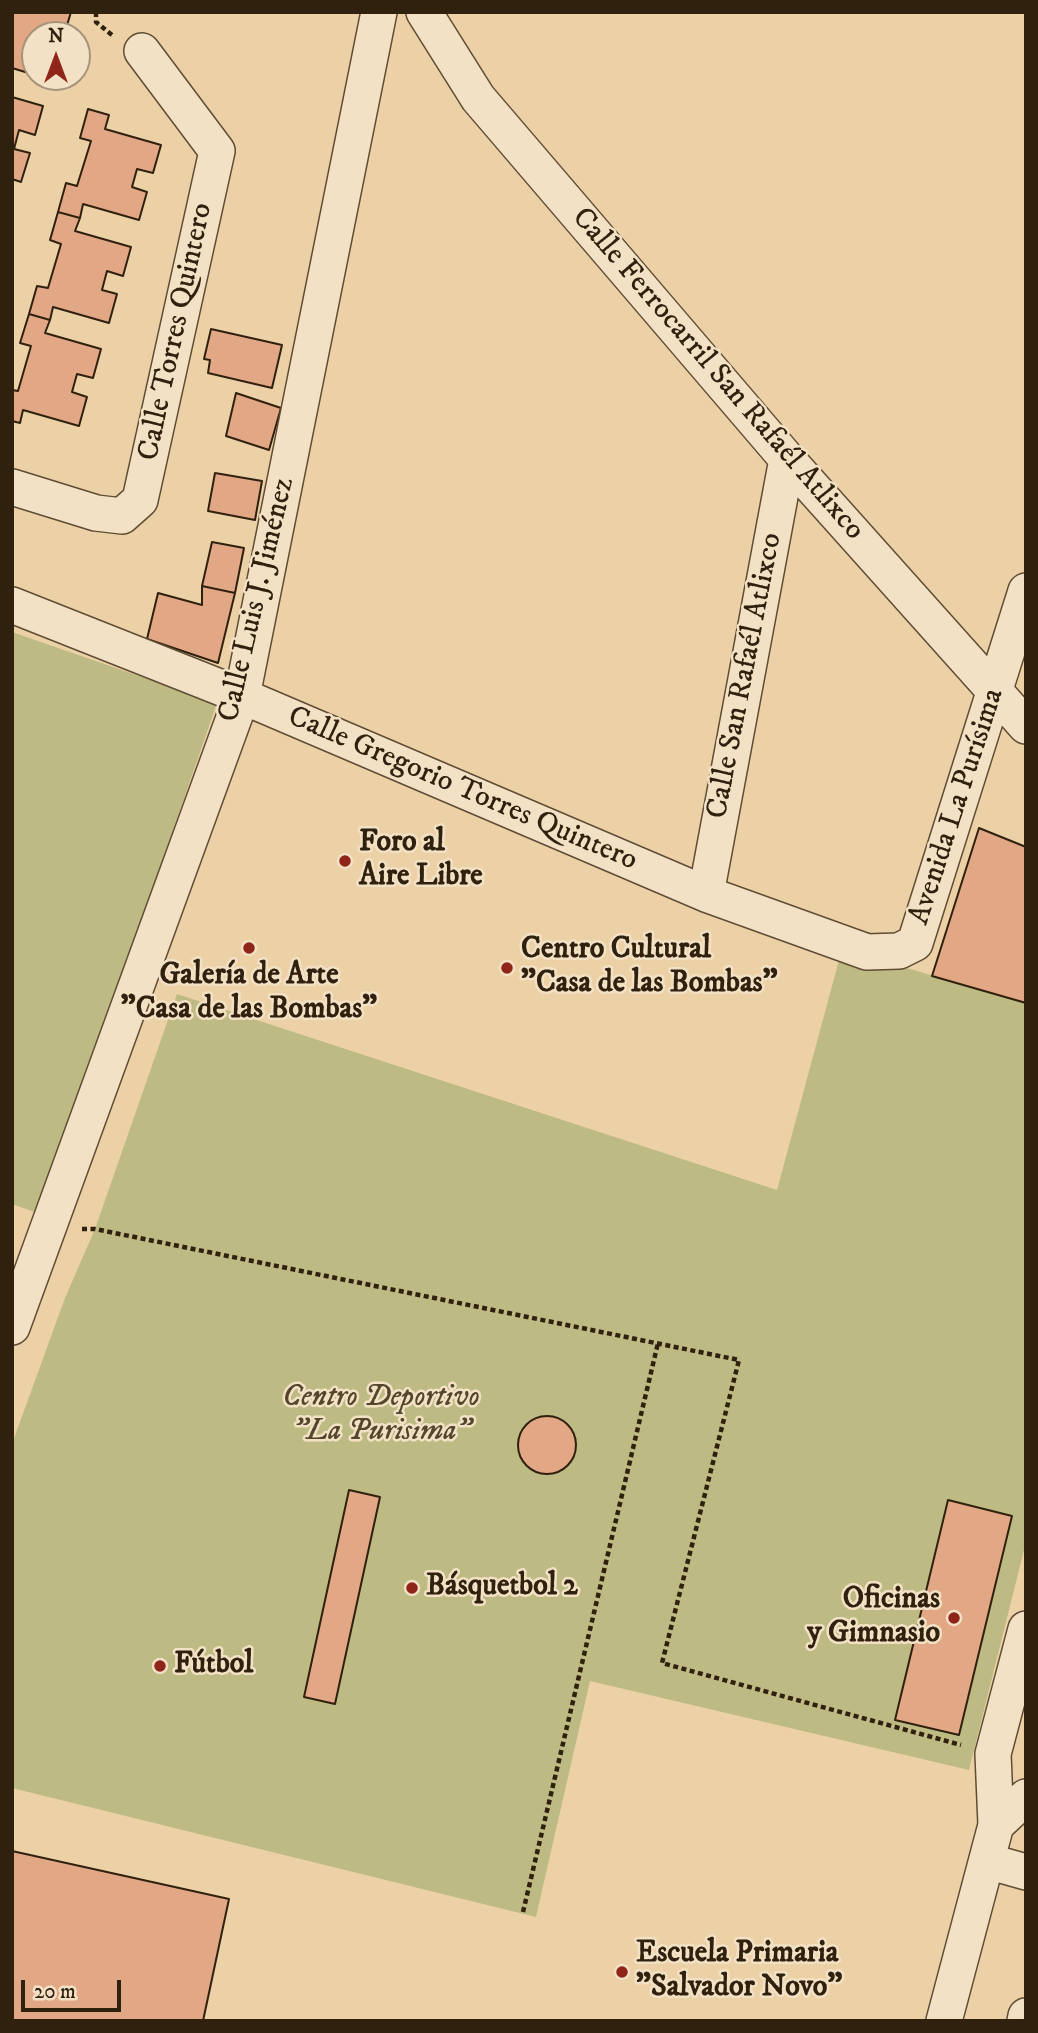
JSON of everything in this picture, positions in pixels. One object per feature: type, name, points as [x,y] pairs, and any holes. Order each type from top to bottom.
[{"type":"street","name":"Calle Luis J. Jiménez","points":[[12,1327],[33,1239],[242,696],[379,12]]},
{"type":"street","name":"Calle Ferrocarril San Rafaél Atlixco","points":[[424,12],[478,98],[787,459],[1026,726]]},
{"type":"street","name":"Calle Torres Quintero","points":[[12,487],[96,513],[121,516],[140,500],[217,151],[142,51]]},
{"type":"street","name":"Calle San Rafaél Atlixco","points":[[706,894],[787,459]]},
{"type":"street","name":"Avenida La Purísima","points":[[915,943],[1026,591]]},
{"type":"street","name":"Calle Gregorio Torres Quintero","points":[[12,605],[242,696],[792,931],[867,952],[899,951],[915,943]]},
{"type":"street","points":[[944,2021],[996,1825],[993,1754],[1026,1629]]},
{"type":"street","points":[[996,1825],[1026,1797]]},
{"type":"street","points":[[986,1861],[1026,1872]]},
{"type":"path","points":[[33,1239],[95,1228],[739,1360],[662,1663],[993,1754]]},
{"type":"path","points":[[523,1912],[658,1343]]},
{"type":"green space","points":[[12,632],[217,703],[40,1214],[12,1204]]},
{"type":"green space","name":"Centro Deportivo \"La Purisima\"","points":[[842,949],[1026,1003],[1026,1542],[969,1770],[590,1681],[536,1917],[12,1788],[12,1444],[65,1298],[95,1229],[177,994],[777,1190]]},
{"type":"building","points":[[12,12],[71,12],[68,21],[21,21],[21,71],[12,68]]},
{"type":"building","points":[[12,97],[43,106],[35,135],[19,130],[14,149],[30,153],[21,182],[12,179]]},
{"type":"building","points":[[88,109],[109,115],[105,129],[161,145],[153,173],[137,169],[132,187],[147,192],[139,220],[83,204],[80,218],[58,212],[66,183],[77,186],[91,141],[80,138]]},
{"type":"building","points":[[58,212],[80,218],[75,231],[131,247],[123,276],[107,271],[102,290],[117,294],[109,323],[53,307],[50,320],[29,314],[37,286],[48,288],[61,244],[50,240]]},
{"type":"building","points":[[29,314],[50,320],[45,333],[101,349],[93,378],[77,374],[72,392],[87,397],[79,426],[23,410],[20,423],[12,421],[12,390],[18,391],[31,346],[20,343]]},
{"type":"building","points":[[211,329],[282,345],[272,388],[208,373],[210,360],[204,359]]},
{"type":"building","points":[[236,393],[281,408],[269,450],[226,436]]},
{"type":"building","points":[[215,473],[262,481],[255,520],[208,511]]},
{"type":"building","points":[[212,542],[244,548],[235,593],[202,586]]},
{"type":"building","points":[[202,586],[235,593],[218,663],[147,639],[158,593],[202,605]]},
{"type":"building","points":[[979,828],[1026,847],[1026,1003],[932,976]]},
{"type":"building","points":[[547,1416],[563,1421],[571,1429],[576,1445],[571,1461],[563,1469],[547,1474],[531,1469],[523,1461],[518,1445],[523,1429],[531,1421]]},
{"type":"building","points":[[349,1490],[380,1497],[335,1704],[304,1697]]},
{"type":"building","name":"Oficinas y Gimnasio","points":[[948,1500],[1012,1516],[959,1735],[895,1720]]},
{"type":"building","points":[[12,1851],[229,1899],[203,2021],[12,2021]]},
{"type":"place","name":"Foro al Aire Libre","points":[[345,861]]},
{"type":"place","name":"Galería de Arte \"Casa de las Bombas\"","points":[[249,948]]},
{"type":"place","name":"Centro Cultural \"Casa de las Bombas\"","points":[[507,968]]},
{"type":"place","name":"Básquetbol 2","points":[[412,1588]]},
{"type":"place","name":"Oficinas y Gimnasio","points":[[954,1618]]},
{"type":"place","name":"Fútbol","points":[[160,1666]]},
{"type":"place","name":"Escuela Primaria \"Salvador Novo\"","points":[[622,1972]]}]
